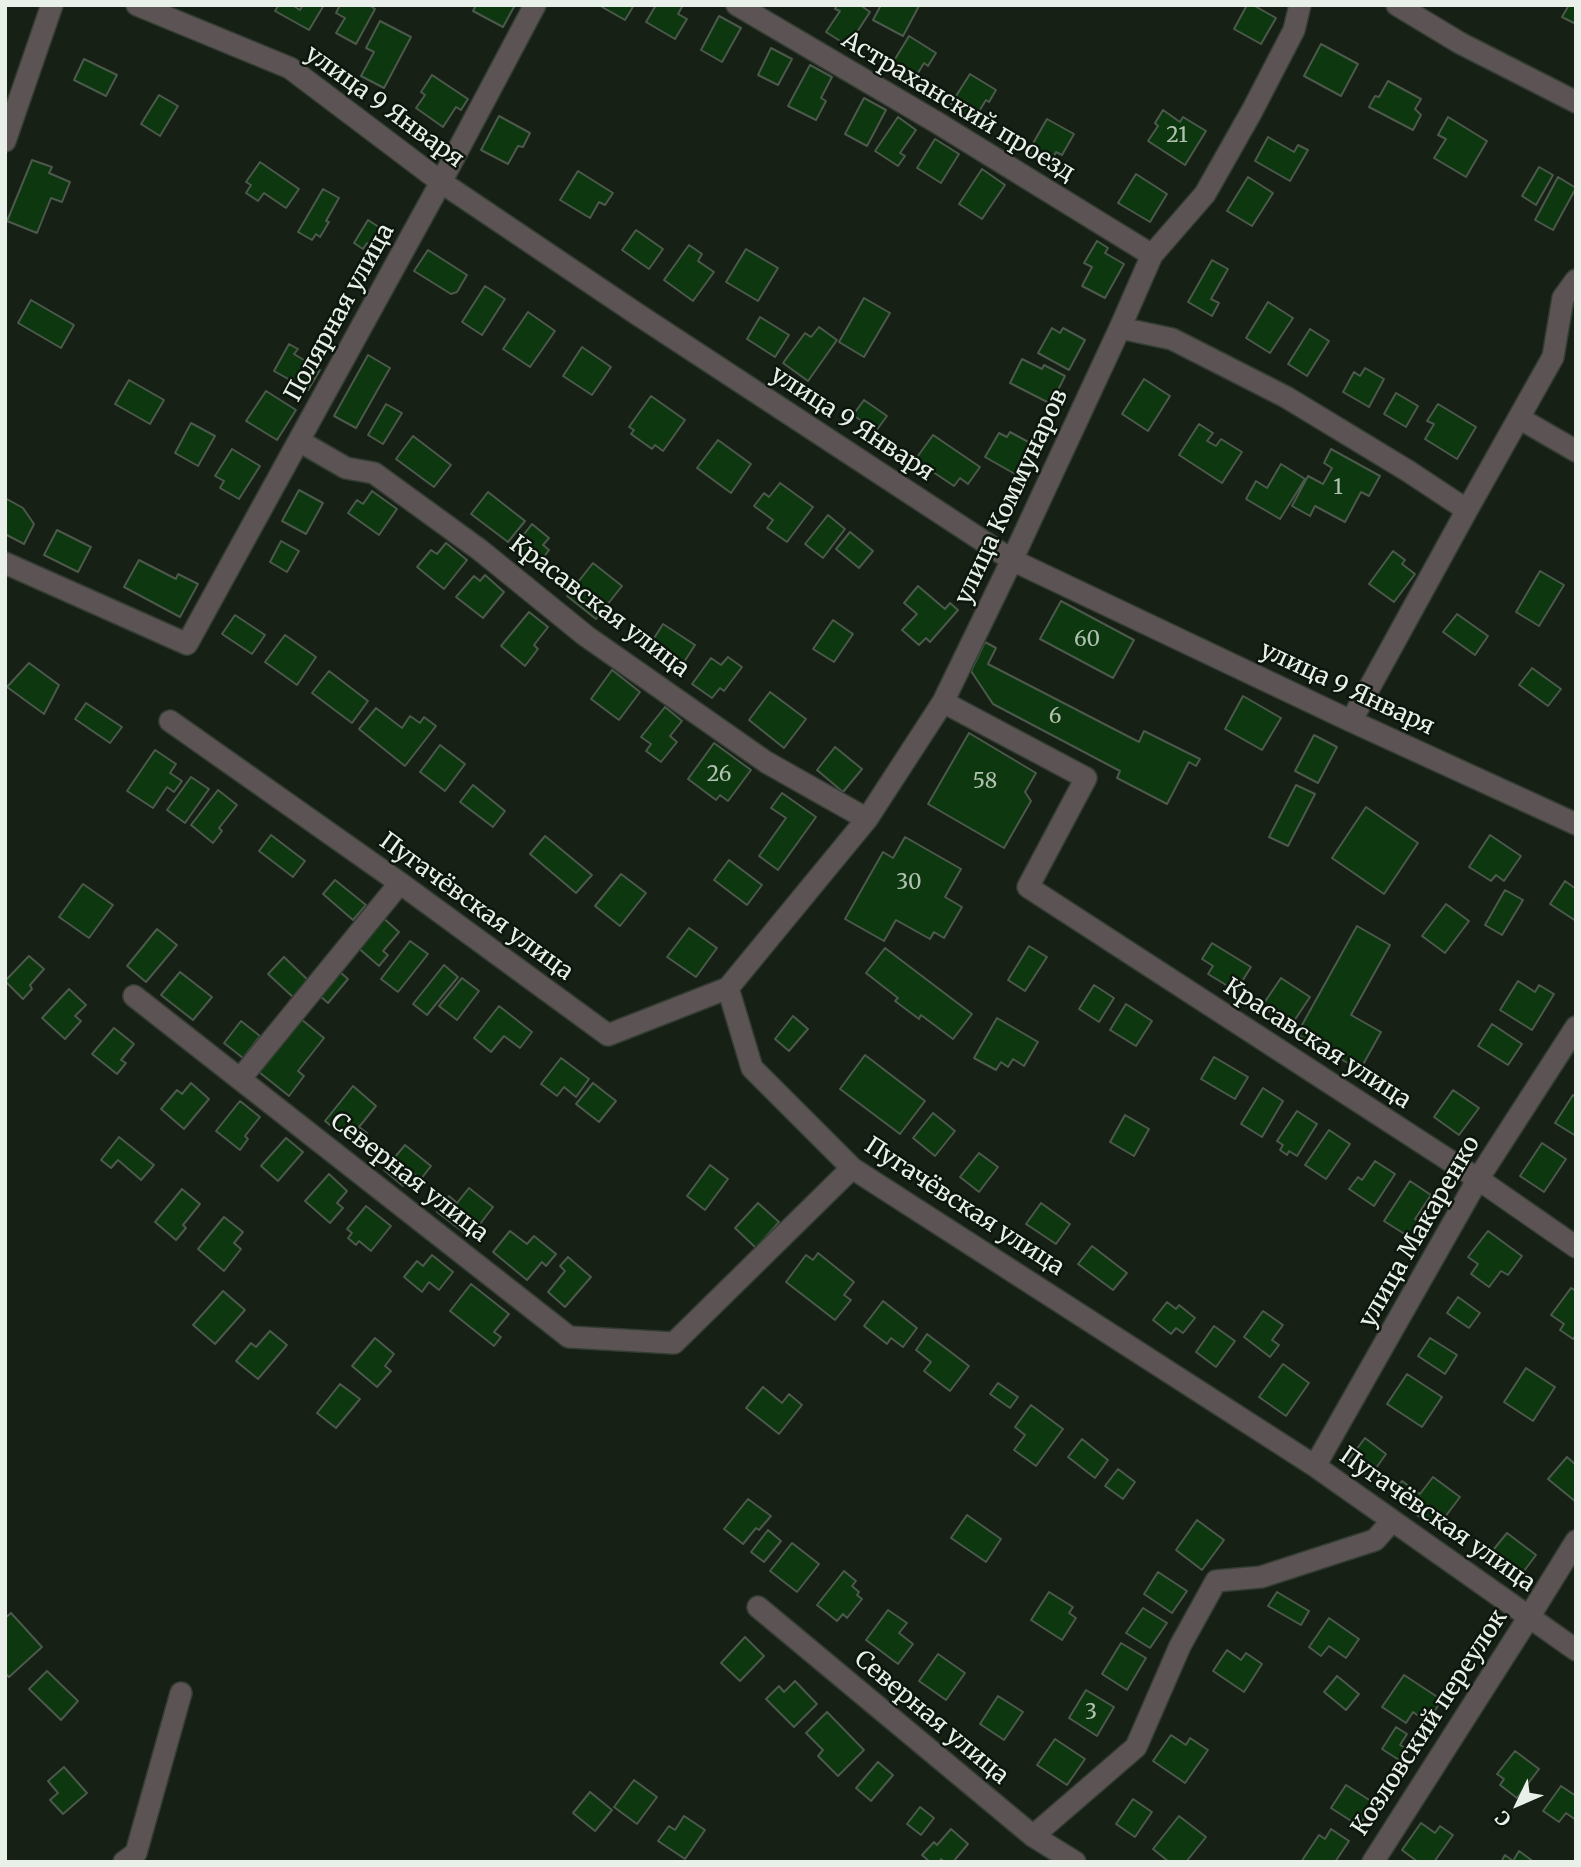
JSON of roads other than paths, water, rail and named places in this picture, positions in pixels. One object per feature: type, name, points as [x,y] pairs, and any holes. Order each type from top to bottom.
[{"type":"street","points":[[5,141],[52,5]]},
{"type":"street","name":"улица 9 Января","points":[[137,5],[290,68],[441,182],[1012,560],[1351,721],[1576,824]]},
{"type":"street","name":"Полярная улица","points":[[5,563],[187,644],[441,182],[535,5]]},
{"type":"street","name":"Астраханский проезд","points":[[737,5],[1152,254]]},
{"type":"street","name":"улица Коммунаров","points":[[728,988],[867,819],[943,702],[1121,328],[1152,254],[1205,194],[1294,30],[1300,5]]},
{"type":"street","points":[[1396,5],[1460,43],[1576,102]]},
{"type":"street","points":[[1351,721],[1553,357],[1563,298],[1576,280]]},
{"type":"street","points":[[1121,328],[1171,339],[1286,397],[1467,510]]},
{"type":"street","points":[[1519,418],[1576,451]]},
{"type":"street","name":"Красавская улица","points":[[299,441],[346,467],[374,473],[480,550],[608,652],[766,762],[867,819]]},
{"type":"street","name":"Красавская улица","points":[[943,702],[1086,778],[1028,887],[1478,1179],[1576,1247]]},
{"type":"street","name":"Пугачёвская улица","points":[[170,721],[400,883],[608,1035],[728,988],[752,1068],[852,1168],[1315,1466],[1576,1650]]},
{"type":"street","points":[[240,1079],[400,883]]},
{"type":"street","name":"Северная улица","points":[[134,996],[569,1336],[674,1343],[852,1168]]},
{"type":"street","name":"улица Макаренко","points":[[1315,1466],[1478,1179],[1576,1027]]},
{"type":"street","points":[[1033,1836],[1136,1747],[1180,1646],[1216,1581],[1261,1577],[1376,1540],[1392,1521]]},
{"type":"street","name":"Козловский переулок","points":[[1373,1862],[1576,1541]]},
{"type":"street","name":"Северная улица","points":[[758,1607],[1033,1836],[1075,1862]]},
{"type":"street","points":[[124,1862],[136,1853],[181,1693]]}]
